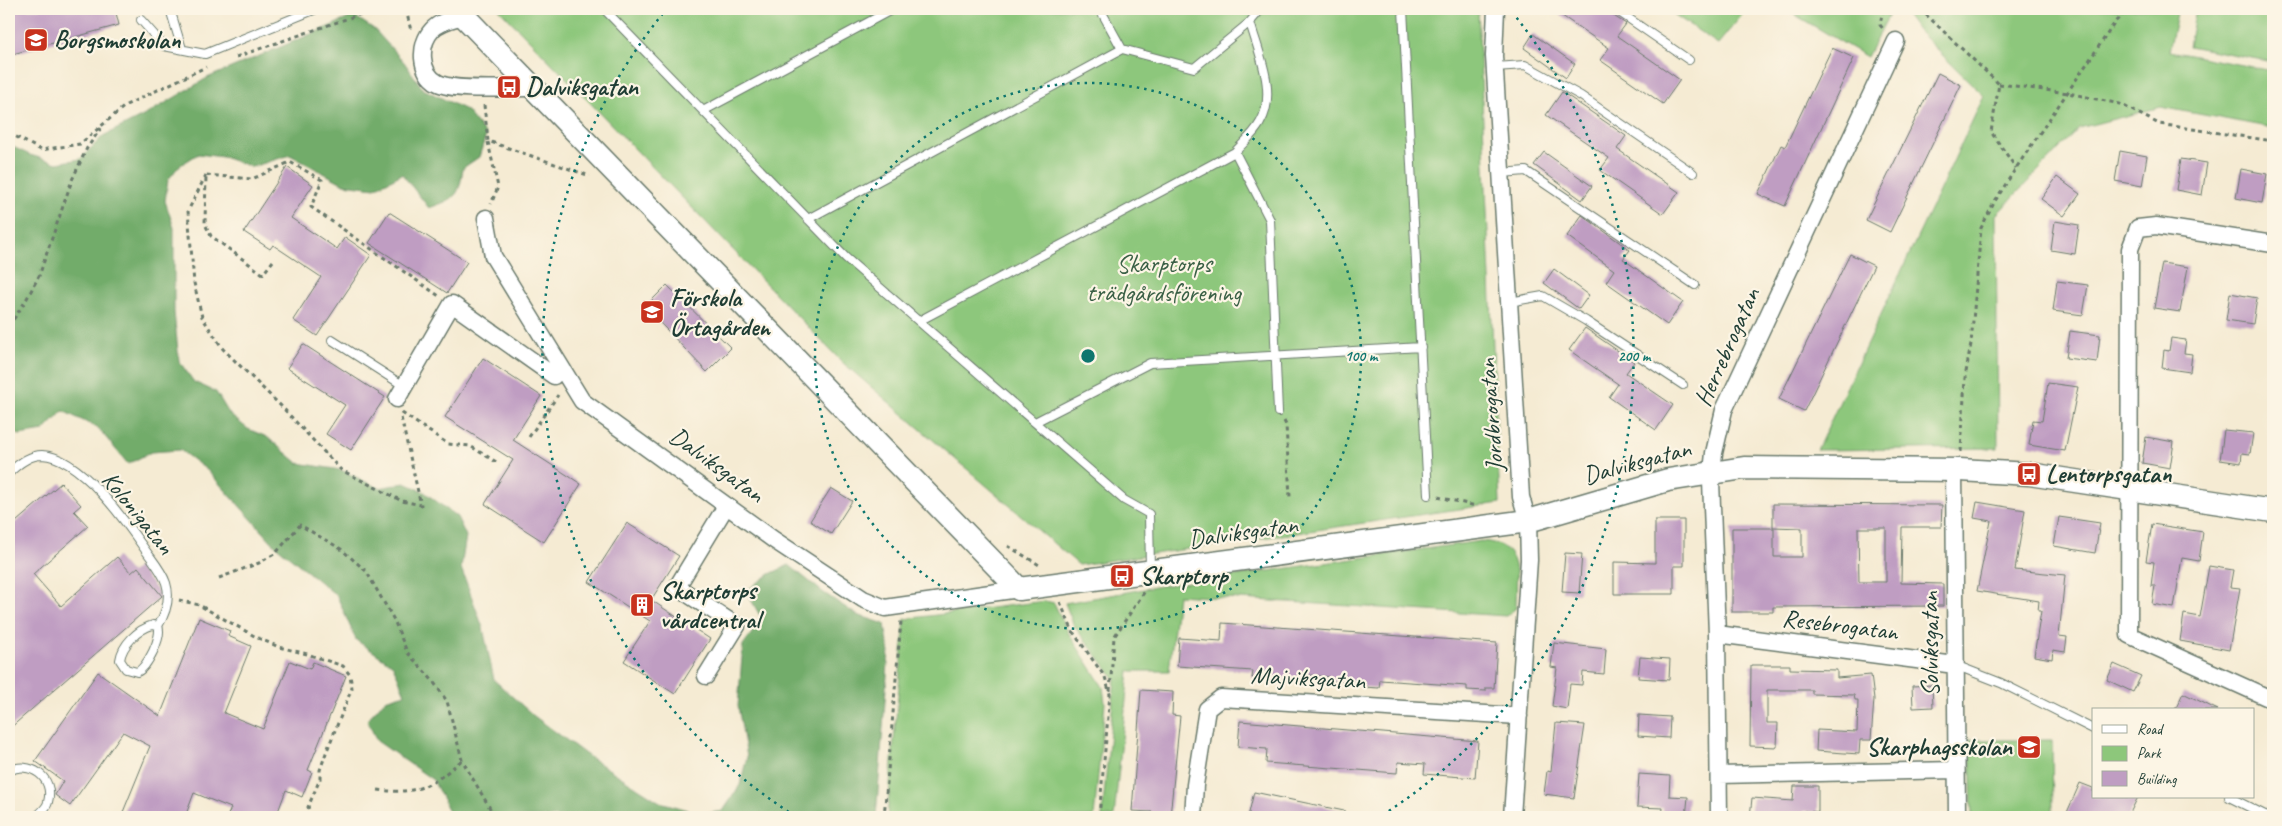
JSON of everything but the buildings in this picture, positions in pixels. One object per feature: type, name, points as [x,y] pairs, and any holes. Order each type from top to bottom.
[{"type":"street","name":"Jordbrogatan","points":[[1496,9],[1495,67],[1522,497],[1528,521],[1529,560],[1512,817]]},
{"type":"street","points":[[534,88],[458,87],[438,83],[425,70],[422,56],[424,42],[433,29],[460,12],[534,88],[1019,589]]},
{"type":"street","name":"Herrebrogatan","points":[[1719,817],[1717,634],[1711,471],[1724,410],[1896,41]]},
{"type":"street","name":"Dalviksgatan","points":[[486,218],[493,256],[582,401],[774,540],[863,599],[885,608],[1528,521],[1668,480],[1711,471],[1744,468],[1957,470],[2029,474],[2273,511]]},
{"type":"street","points":[[2273,244],[2156,226],[2138,228],[2130,249],[2128,488],[2129,635],[2273,700]]},
{"type":"street","points":[[400,399],[452,304],[554,376],[560,365]]},
{"type":"street","name":"Solviksgatan","points":[[1957,470],[1955,665],[1957,817]]},
{"type":"street","points":[[706,676],[737,626],[677,587],[726,506]]},
{"type":"street","name":"Resebrogatan","points":[[1717,634],[1955,665]]},
{"type":"street","name":"Majviksgatan","points":[[1193,817],[1195,785],[1207,709],[1220,698],[1518,716]]},
{"type":"street","points":[[1719,775],[1956,770]]},
{"type":"lane","points":[[170,9],[182,49]]},
{"type":"lane","points":[[141,20],[164,46],[205,54],[316,9]]},
{"type":"lane","points":[[604,9],[846,258],[1124,500],[1149,514],[1150,572]]},
{"type":"lane","points":[[703,111],[893,9]]},
{"type":"lane","points":[[1100,9],[1122,49]]},
{"type":"lane","points":[[808,219],[1122,49],[1194,68],[1250,22],[1261,9]]},
{"type":"lane","points":[[1403,9],[1428,495]]},
{"type":"lane","points":[[1615,9],[1689,60]]},
{"type":"lane","points":[[919,321],[1235,152],[1260,123],[1267,102],[1266,79],[1250,22]]},
{"type":"lane","points":[[1495,67],[1525,65],[1581,96],[1693,172]]},
{"type":"lane","points":[[1235,152],[1270,220],[1278,412]]},
{"type":"lane","points":[[1502,173],[1526,171],[1695,285]]},
{"type":"lane","points":[[1510,302],[1542,296],[1586,321],[1683,385]]},
{"type":"lane","points":[[332,340],[400,399]]},
{"type":"lane","points":[[1034,422],[1150,364],[1421,347]]},
{"type":"lane","name":"Kolonigatan","points":[[9,473],[30,457],[42,455],[65,463],[89,481],[109,501],[161,573],[166,584],[168,599]]},
{"type":"lane","points":[[158,626],[153,625],[143,629],[124,648],[120,660],[126,669],[137,672],[145,667],[160,636],[158,626],[164,616],[168,599]]},
{"type":"lane","points":[[1955,665],[2002,683],[2092,728]]},
{"type":"lane","points":[[9,771],[16,767],[37,770],[46,780],[49,790],[48,803],[45,814],[36,817]]},
{"type":"lane","points":[[2231,798],[2269,817]]},
{"type":"lane","points":[[9,815],[15,817]]},
{"type":"path","points":[[234,58],[375,9]]},
{"type":"path","points":[[1920,9],[1999,84],[2068,93],[2120,104],[2159,124],[2273,141]]},
{"type":"path","points":[[1957,470],[1981,228],[1995,200],[2016,168],[2116,21],[2128,9]]},
{"type":"path","points":[[9,133],[41,150],[80,144],[126,105],[196,71],[215,65]]},
{"type":"path","points":[[1999,84],[1991,132],[2016,168]]},
{"type":"path","points":[[483,98],[488,141],[498,187],[486,218]]},
{"type":"path","points":[[9,326],[39,276],[72,180],[87,148],[104,124]]},
{"type":"path","points":[[488,141],[596,178]]},
{"type":"path","points":[[206,175],[252,179],[290,162],[322,180],[311,207],[452,304]]},
{"type":"path","points":[[206,175],[205,224],[211,236],[263,274],[273,262]]},
{"type":"path","points":[[206,175],[188,211],[194,282],[202,318],[223,349],[282,407],[341,470],[402,501],[422,505],[400,399]]},
{"type":"path","points":[[529,437],[554,399],[570,381]]},
{"type":"path","points":[[400,399],[448,444],[470,446],[498,463]]},
{"type":"path","points":[[1278,412],[1286,425],[1290,498]]},
{"type":"path","points":[[1428,495],[1480,507]]},
{"type":"path","points":[[219,578],[259,563],[276,553],[300,525],[341,549],[366,571],[394,620],[407,652],[432,680],[447,701],[462,760],[495,817]]},
{"type":"path","points":[[1002,540],[1032,562],[1048,568]]},
{"type":"path","points":[[1099,817],[1114,636],[1149,585],[1150,572]]},
{"type":"path","points":[[168,599],[183,600],[199,605],[258,638],[279,647],[329,660],[343,666],[350,675],[352,688],[326,753],[320,770],[320,779],[308,807],[313,817]]},
{"type":"path","points":[[884,817],[902,606]]},
{"type":"path","points":[[1061,606],[1073,632],[1105,677],[1110,694]]},
{"type":"path","points":[[378,790],[398,792],[429,786],[462,760]]},
{"type":"green space","name":"Skarptorps trädgårdsförening","points":[[499,9],[1478,9],[1500,503],[1079,565],[842,362]]},
{"type":"green space","points":[[1666,9],[1747,9],[1718,44]]},
{"type":"green space","points":[[1785,9],[1892,9],[1867,57]]},
{"type":"green space","points":[[1902,9],[2178,9],[2169,51],[2273,71],[2273,128],[2161,107],[2079,128],[1996,215],[1998,448],[1817,450],[1984,96],[1919,32]]},
{"type":"green space","points":[[2196,9],[2273,9],[2273,62],[2189,46]]},
{"type":"green space","points":[[354,16],[374,29],[404,62],[423,89],[466,110],[486,135],[479,157],[463,168],[460,185],[455,195],[446,202],[429,208],[402,174],[375,188],[344,184],[290,155],[252,167],[223,157],[198,154],[179,166],[168,180],[165,201],[174,228],[174,312],[179,361],[194,382],[216,392],[230,415],[248,429],[267,437],[298,463],[341,470],[379,488],[405,483],[423,491],[457,517],[466,536],[461,568],[483,628],[494,680],[534,716],[588,756],[660,802],[703,814],[723,811],[740,785],[747,757],[738,706],[743,645],[762,619],[746,591],[770,574],[789,565],[824,593],[857,615],[885,624],[889,650],[876,817],[452,817],[433,780],[377,741],[367,720],[385,700],[405,694],[393,665],[356,640],[337,596],[274,544],[207,470],[180,450],[151,452],[128,464],[98,428],[63,411],[44,431],[19,435],[9,427],[9,145],[30,155],[57,163],[80,159],[103,136],[147,114],[207,78]]},
{"type":"green space","points":[[1481,541],[1495,543],[1505,548],[1515,564],[1517,584],[1516,608],[1506,616],[1178,595],[1169,671],[1129,671],[1114,817],[1102,817],[1115,679],[1074,626],[1065,603],[1161,586]]},
{"type":"green space","points":[[1045,601],[1054,603],[1069,634],[1103,687],[1105,703],[1094,817],[887,817],[905,619]]},
{"type":"green space","points":[[1970,740],[2052,740],[2053,817],[1972,817]]},
{"type":"place","name":"Borgsmoskolan","points":[[36,40]]},
{"type":"place","name":"Dalviksgatan","points":[[509,87]]},
{"type":"place","name":"Förskola Örtagården","points":[[652,312]]},
{"type":"place","name":"Lentorpsgatan","points":[[2029,474]]},
{"type":"place","name":"Skarptorp","points":[[1122,576]]},
{"type":"place","name":"Skarptorps vårdcentral","points":[[642,605]]},
{"type":"place","name":"Skarphagsskolan","points":[[2029,747]]}]
